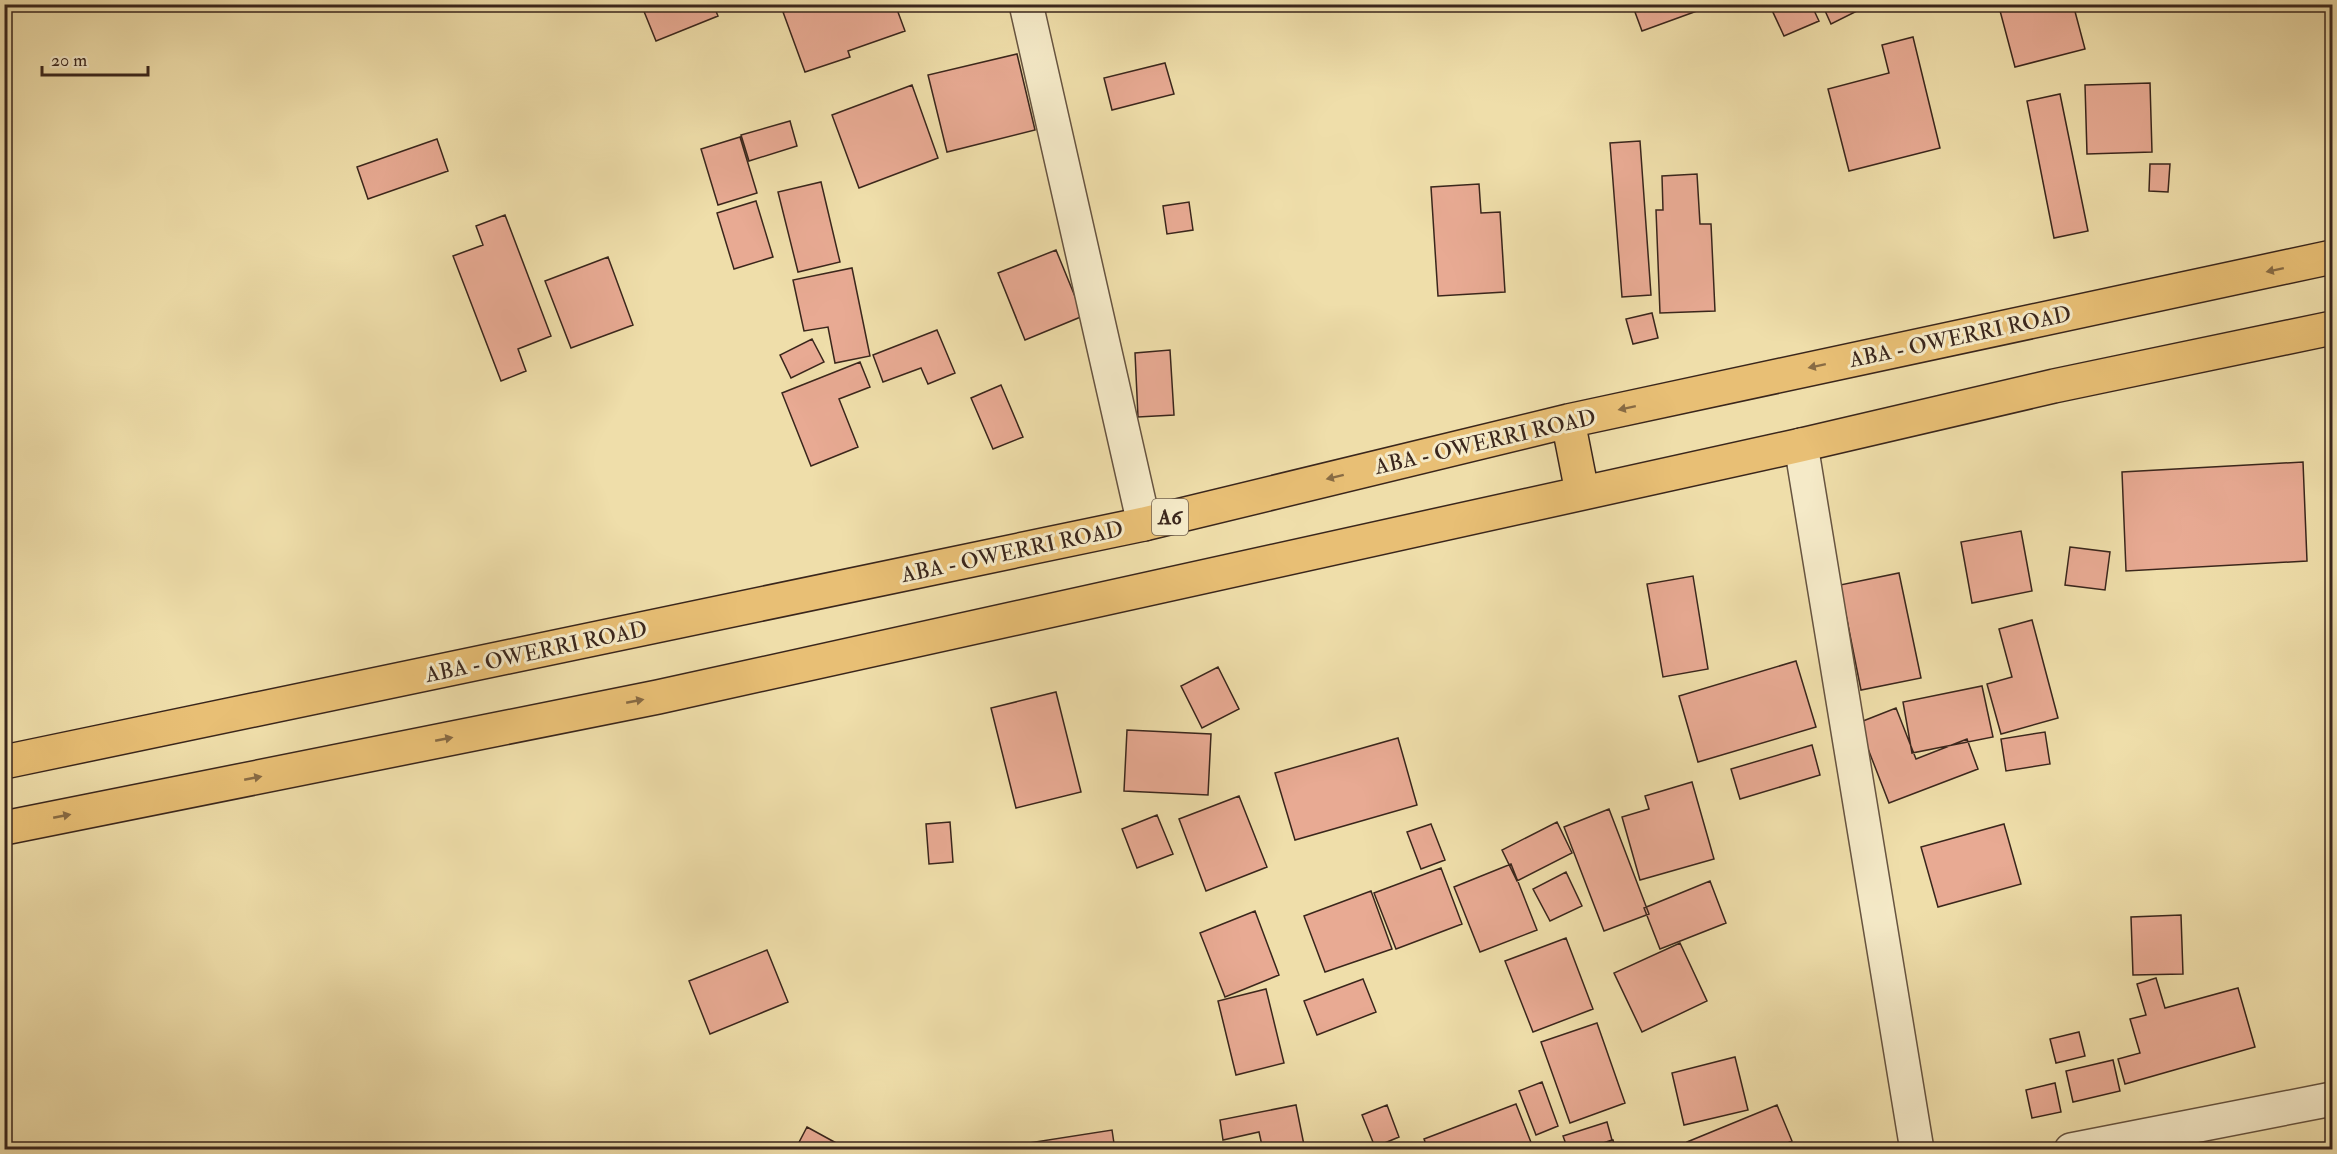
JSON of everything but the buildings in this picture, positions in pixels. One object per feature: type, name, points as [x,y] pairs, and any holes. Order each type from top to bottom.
[{"type":"highway","name":"ABA - OWERRI ROAD","points":[[4,762],[1144,524],[1568,421],[2332,257]]},
{"type":"highway","points":[[4,828],[658,696],[1801,445],[2054,386],[2332,328]]},
{"type":"highway","points":[[1568,421],[1582,492]]},
{"type":"street","points":[[1026,4],[1144,524]]},
{"type":"street","points":[[1801,445],[1917,1149]]},
{"type":"street","points":[[2071,1149],[2332,1099]]}]
